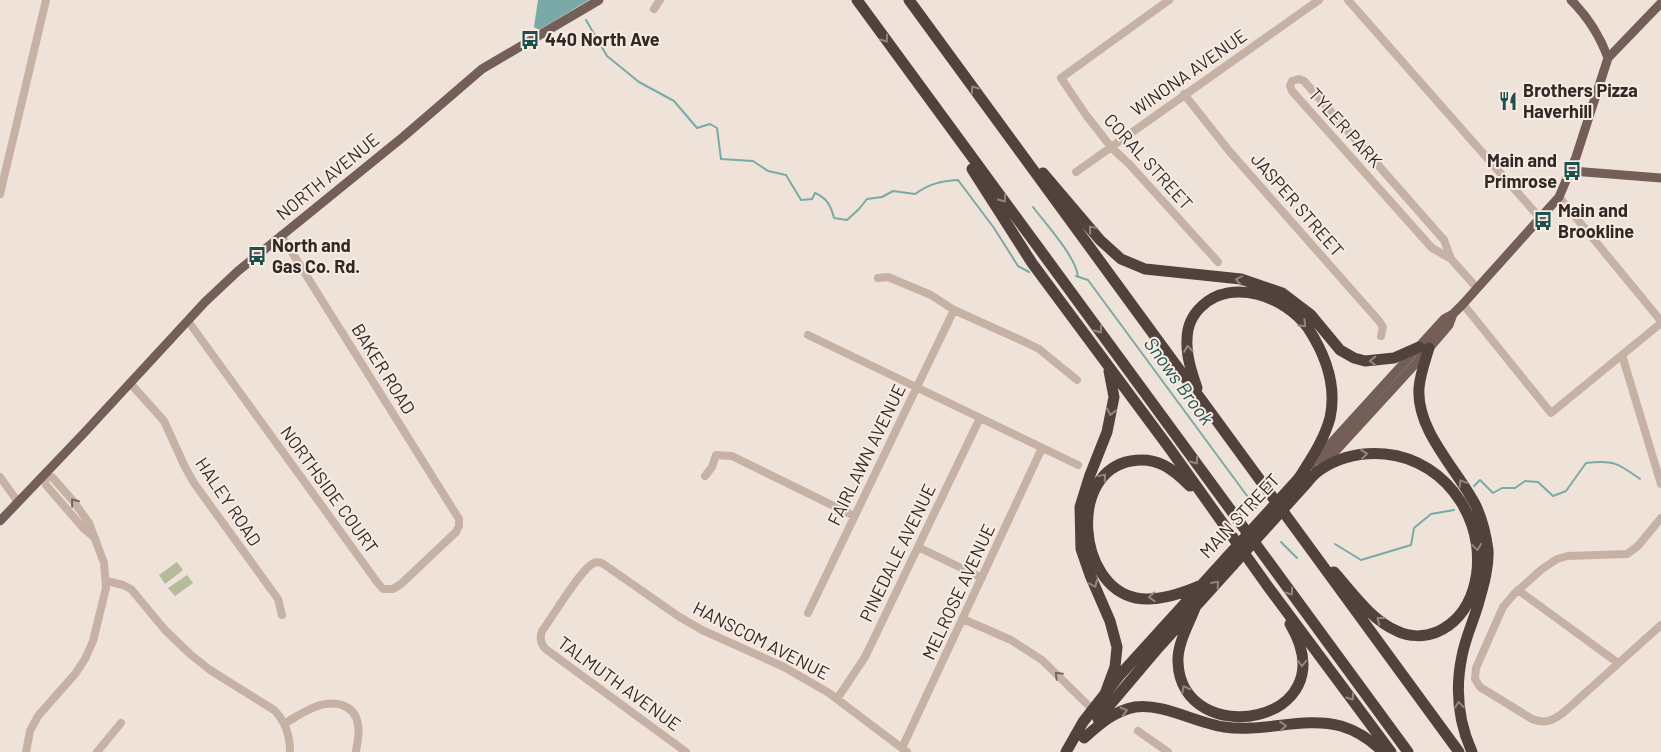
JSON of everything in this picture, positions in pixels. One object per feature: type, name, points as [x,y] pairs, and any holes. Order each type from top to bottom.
[{"type":"highway","points":[[857,0],[1408,752]]},
{"type":"highway","points":[[909,0],[1459,752]]},
{"type":"highway","points":[[932,103],[1002,218],[1032,263],[1391,752]]},
{"type":"highway","points":[[989,110],[1100,240],[1122,259],[1145,269],[1241,280],[1282,293],[1311,315],[1340,350],[1354,358],[1365,361],[1394,358],[1424,347],[1419,388],[1420,405],[1426,423],[1438,446],[1476,506],[1486,533],[1488,551],[1487,571],[1462,654],[1458,686],[1459,710],[1463,729],[1472,752]]},
{"type":"highway","points":[[1200,396],[1189,360],[1187,340],[1189,325],[1196,312],[1207,301],[1221,294],[1252,292],[1272,299],[1290,311],[1307,327],[1325,359],[1332,387],[1330,417],[1321,443],[1301,482]]},
{"type":"highway","points":[[1105,694],[1115,667],[1117,647],[1110,621],[1081,549],[1080,507],[1107,432],[1114,397],[1108,364]]},
{"type":"highway","points":[[1304,539],[1375,616],[1390,628],[1406,634],[1427,635],[1452,623],[1466,607],[1477,576],[1477,545],[1469,516],[1460,498],[1454,491],[1428,469],[1408,459],[1375,453],[1354,456],[1318,470]]},
{"type":"highway","points":[[1200,586],[1180,594],[1154,598],[1137,598],[1115,588],[1105,579],[1093,555],[1088,526],[1089,510],[1092,494],[1099,480],[1110,469],[1123,462],[1144,458],[1157,461],[1179,475],[1211,507]]},
{"type":"highway","name":"MAIN STREET","points":[[1067,752],[1084,738],[1116,697],[1195,608],[1230,561],[1301,482],[1318,470]]},
{"type":"highway","name":"MAIN STREET","points":[[1067,752],[1074,736],[1105,694],[1200,586],[1230,561]]},
{"type":"highway","points":[[1195,608],[1179,649],[1180,680],[1190,698],[1203,710],[1217,717],[1253,719],[1270,714],[1284,705],[1293,696],[1300,682],[1302,668],[1302,651],[1294,630],[1269,588]]},
{"type":"highway","points":[[1084,738],[1111,715],[1136,707],[1144,707],[1161,709],[1200,722],[1225,727],[1249,728],[1314,724],[1339,726],[1362,735],[1383,752]]},
{"type":"main road","name":"NORTH AVENUE","points":[[0,521],[188,321],[238,271],[403,137],[482,69],[599,0]]},
{"type":"main road","points":[[1571,0],[1601,40],[1608,58]]},
{"type":"main road","name":"MAIN STREET","points":[[1318,470],[1424,347],[1444,319],[1453,314],[1558,197],[1572,171],[1608,58],[1661,3]]},
{"type":"main road","points":[[1572,171],[1661,178]]},
{"type":"main road","name":"MAIN STREET","points":[[1301,482],[1424,347]]},
{"type":"street","points":[[0,194],[46,0]]},
{"type":"street","points":[[654,9],[660,0]]},
{"type":"street","name":"CORAL STREET","points":[[1168,0],[1061,78],[1111,147],[1218,262]]},
{"type":"street","name":"WINONA AVENUE","points":[[1076,172],[1319,0]]},
{"type":"street","points":[[1348,0],[1540,218]]},
{"type":"street","name":"TYLER PARK","points":[[1451,259],[1444,240],[1304,81],[1299,78],[1292,82],[1290,86],[1292,91],[1432,248],[1451,259],[1477,288]]},
{"type":"street","name":"JASPER STREET","points":[[1184,94],[1230,152],[1379,321],[1383,327],[1381,336]]},
{"type":"street","points":[[1462,304],[1551,413],[1661,322],[1558,197]]},
{"type":"street","name":"BAKER ROAD","points":[[281,235],[459,520]]},
{"type":"street","points":[[878,278],[888,277],[931,295],[954,310],[1039,349],[1077,380]]},
{"type":"street","name":"FAIRLAWN AVENUE","points":[[808,612],[954,310]]},
{"type":"street","name":"NORTHSIDE COURT","points":[[188,321],[383,589],[393,589],[401,584],[456,532],[459,520]]},
{"type":"street","points":[[808,335],[1078,465]]},
{"type":"street","points":[[1622,355],[1661,484]]},
{"type":"street","name":"HALEY ROAD","points":[[130,383],[164,421],[189,475],[278,599],[282,615]]},
{"type":"street","name":"PINEDALE AVENUE","points":[[837,699],[865,657],[980,418]]},
{"type":"street","name":"MELROSE AVENUE","points":[[905,750],[1042,448]]},
{"type":"street","points":[[705,476],[712,467],[716,455],[737,457],[854,516]]},
{"type":"street","points":[[26,752],[30,731],[38,716],[75,674],[90,650],[101,612],[107,581],[104,563],[95,538],[84,529],[46,485],[43,476]]},
{"type":"street","points":[[0,477],[18,502]]},
{"type":"street","points":[[1661,518],[1631,552],[1623,555],[1575,555],[1562,557],[1547,565],[1518,590],[1499,615],[1476,668],[1475,679],[1482,689],[1537,721],[1548,722],[1563,713],[1661,625]]},
{"type":"street","points":[[918,547],[982,578]]},
{"type":"street","name":"HANSCOM AVENUE","points":[[597,562],[605,565],[690,623],[715,637],[789,670],[837,699],[905,750]]},
{"type":"street","name":"TALMUTH AVENUE","points":[[597,562],[589,566],[582,573],[542,631],[540,636],[542,645],[686,752]]},
{"type":"street","points":[[107,581],[132,589],[165,630],[190,654],[210,670],[269,706],[278,714],[287,732],[290,752]]},
{"type":"street","points":[[1518,590],[1618,663]]},
{"type":"street","points":[[963,619],[1011,640],[1042,660],[1093,710]]},
{"type":"street","points":[[284,724],[316,707],[337,703],[345,705],[357,717],[359,737],[356,752]]},
{"type":"street","points":[[97,752],[122,723]]},
{"type":"street","points":[[1138,731],[1168,752]]},
{"type":"green space","points":[[177,562],[183,570],[165,584],[159,575]]},
{"type":"green space","points":[[187,575],[193,583],[175,596],[168,588]]},
{"type":"water","points":[[538,0],[589,0],[539,30],[534,27]]},
{"type":"waterway","name":"Snows Brook","points":[[586,20],[607,56],[639,82],[674,101],[697,128],[710,124],[717,128],[721,159],[753,161],[768,171],[786,175],[801,200],[812,199],[815,193],[823,197],[828,203],[834,218],[847,220],[867,199],[882,197],[893,191],[915,194],[935,184],[958,180],[994,228],[1018,266],[1029,272]]},
{"type":"waterway","points":[[1033,207],[1072,260],[1078,277]]},
{"type":"waterway","name":"Snows Brook","points":[[1076,276],[1088,280],[1256,508]]},
{"type":"waterway","name":"Snows Brook","points":[[1474,486],[1480,480],[1493,493],[1502,488],[1515,488],[1525,481],[1538,482],[1553,496],[1566,491],[1586,463],[1595,462],[1621,466],[1640,479]]},
{"type":"waterway","name":"Snows Brook","points":[[1335,544],[1361,560],[1411,545],[1414,528],[1431,514],[1454,510]]},
{"type":"waterway","name":"Snows Brook","points":[[1281,542],[1297,558]]},
{"type":"place","name":"440 North Ave","points":[[530,40]]},
{"type":"place","name":"Brothers Pizza Haverhill","points":[[1508,101]]},
{"type":"place","name":"Main and Primrose","points":[[1572,171]]},
{"type":"place","name":"Main and Brookline","points":[[1543,221]]},
{"type":"place","name":"North and Gas Co. Rd.","points":[[257,256]]}]
